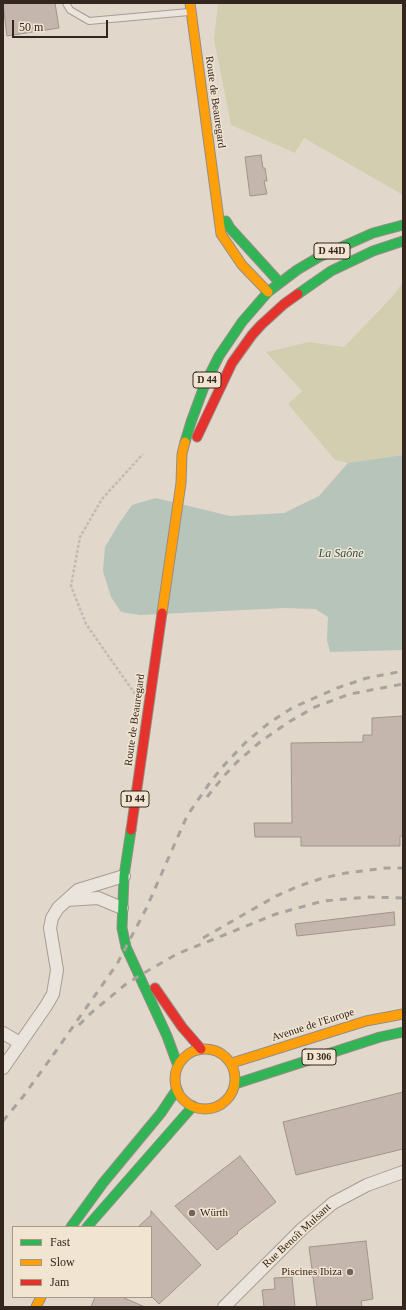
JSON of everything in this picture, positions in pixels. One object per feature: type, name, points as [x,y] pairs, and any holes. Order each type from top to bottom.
[{"type":"main road","name":"Route de Beauregard","points":[[190,8],[221,234],[242,265],[278,294]]},
{"type":"main road","name":"Route de Beauregard","points":[[216,203],[230,228],[278,294]]},
{"type":"main road","name":"D 44D","points":[[278,294],[319,257],[373,233],[403,225]]},
{"type":"main road","name":"D 44D","points":[[278,294],[311,284],[352,260],[373,251],[403,242]]},
{"type":"main road","name":"Route de Beauregard","points":[[178,1066],[167,1036],[126,948],[122,928],[124,876],[182,483],[182,454],[191,422],[219,356],[242,322],[278,294]]},
{"type":"main road","name":"D 44","points":[[195,442],[232,363],[278,294]]},
{"type":"main road","name":"Route de Beauregard","points":[[182,483],[191,456]]},
{"type":"main road","name":"Route de Beauregard","points":[[132,959],[144,972],[182,1027],[201,1048]]},
{"type":"main road","name":"Avenue de l'Europe","points":[[232,1064],[366,1021],[403,1014]]},
{"type":"main road","name":"D 306","points":[[235,1084],[380,1037],[403,1032]]},
{"type":"main road","points":[[201,1048],[210,1048],[219,1051],[226,1056],[232,1064],[236,1077],[235,1084],[230,1097],[220,1106],[211,1109],[202,1109],[193,1106],[186,1102],[177,1089],[175,1077],[178,1066],[187,1054],[201,1048]]},
{"type":"main road","points":[[72,1226],[103,1183],[161,1113],[177,1089]]},
{"type":"main road","points":[[88,1226],[193,1106]]},
{"type":"main road","points":[[36,1307],[41,1298]]},
{"type":"street","points":[[3,1068],[53,994],[57,970],[50,934],[51,923],[55,912],[78,890],[124,876]]},
{"type":"street","points":[[67,900],[98,898],[122,908]]},
{"type":"street","points":[[3,1033],[20,1043]]},
{"type":"street","name":"Rue Benoît Mulsant","points":[[224,1307],[302,1229],[333,1203],[367,1185],[403,1172]]},
{"type":"lane","points":[[66,3],[70,10],[89,21],[170,13],[190,8]]},
{"type":"path","points":[[143,454],[102,499],[80,537],[71,586],[86,624],[148,712]]},
{"type":"shaded area","points":[[218,3],[403,3],[403,195],[304,138],[295,153],[231,125],[214,39]]},
{"type":"shaded area","points":[[403,282],[403,455],[348,463],[335,460],[288,404],[302,391],[266,352],[309,342],[344,347],[393,296]]},
{"type":"water","name":"La Saône","points":[[403,455],[403,650],[330,652],[327,640],[328,617],[315,609],[285,608],[140,615],[121,612],[111,597],[103,571],[105,547],[132,505],[156,498],[230,516],[284,513],[319,496],[348,463]]},
{"type":"building","points":[[3,3],[55,3],[59,28],[7,36]]},
{"type":"building","points":[[261,155],[267,181],[264,181],[267,194],[250,196],[245,157]]},
{"type":"building","points":[[403,716],[403,836],[400,836],[400,846],[301,846],[301,837],[255,837],[254,823],[292,823],[291,743],[363,742],[363,735],[372,735],[372,718]]},
{"type":"building","points":[[394,912],[395,925],[297,936],[295,924]]},
{"type":"building","points":[[403,1092],[403,1149],[296,1175],[283,1122]]},
{"type":"building","points":[[240,1156],[276,1202],[237,1232],[238,1233],[217,1250],[175,1206]]},
{"type":"building","points":[[151,1211],[201,1265],[159,1304],[152,1297],[152,1226],[139,1226],[151,1215]]},
{"type":"building","points":[[366,1241],[373,1299],[361,1301],[362,1307],[317,1307],[309,1247]]},
{"type":"building","points":[[292,1277],[295,1307],[264,1307],[262,1290],[275,1289],[274,1278]]},
{"type":"building","points":[[95,1298],[124,1298],[145,1307],[91,1307]]},
{"type":"railway","points":[[53,1055],[117,964],[146,909],[187,816],[211,781],[226,763],[247,741],[269,723],[292,708],[337,688],[367,678],[403,671]]},
{"type":"railway","points":[[207,797],[237,762],[260,742],[287,723],[315,707],[350,694],[403,684]]},
{"type":"railway","points":[[203,938],[276,896],[299,886],[323,878],[346,873],[386,868],[403,868]]},
{"type":"railway","points":[[79,1025],[126,984],[177,954],[276,914],[323,901],[368,897],[403,898]]},
{"type":"railway","points":[[3,1121],[22,1098],[56,1051]]},
{"type":"traffic: fast","points":[[226,221],[230,228],[280,283]]},
{"type":"traffic: fast","points":[[185,442],[205,384],[219,356],[242,322],[268,292],[297,270],[319,257],[373,233],[403,225]]},
{"type":"traffic: fast","points":[[298,294],[331,271],[373,251],[403,241]]},
{"type":"traffic: fast","points":[[131,830],[124,876],[122,928],[126,947],[167,1036],[178,1066]]},
{"type":"traffic: fast","points":[[235,1084],[380,1037],[403,1032]]},
{"type":"traffic: fast","points":[[72,1226],[103,1183],[161,1113],[177,1089]]},
{"type":"traffic: fast","points":[[88,1226],[193,1106]]},
{"type":"traffic: slow","points":[[190,3],[221,234],[242,265],[268,292]]},
{"type":"traffic: slow","points":[[162,613],[181,483],[182,454],[185,442]]},
{"type":"traffic: slow","points":[[232,1063],[366,1021],[403,1014]]},
{"type":"traffic: slow","points":[[199,1049],[211,1049],[222,1054],[230,1062],[235,1073],[235,1079],[233,1091],[222,1104],[211,1109],[199,1109],[188,1104],[180,1096],[175,1085],[175,1073],[180,1062],[188,1054],[199,1049]]},
{"type":"traffic: slow","points":[[36,1307],[40,1298]]},
{"type":"traffic: jam","points":[[197,437],[232,363],[261,325],[284,304],[298,294]]},
{"type":"traffic: jam","points":[[131,830],[162,613]]},
{"type":"traffic: jam","points":[[155,988],[182,1027],[201,1049]]},
{"type":"place","name":"Würth","points":[[192,1213]]},
{"type":"place","name":"Piscines Ibiza","points":[[350,1272]]}]
